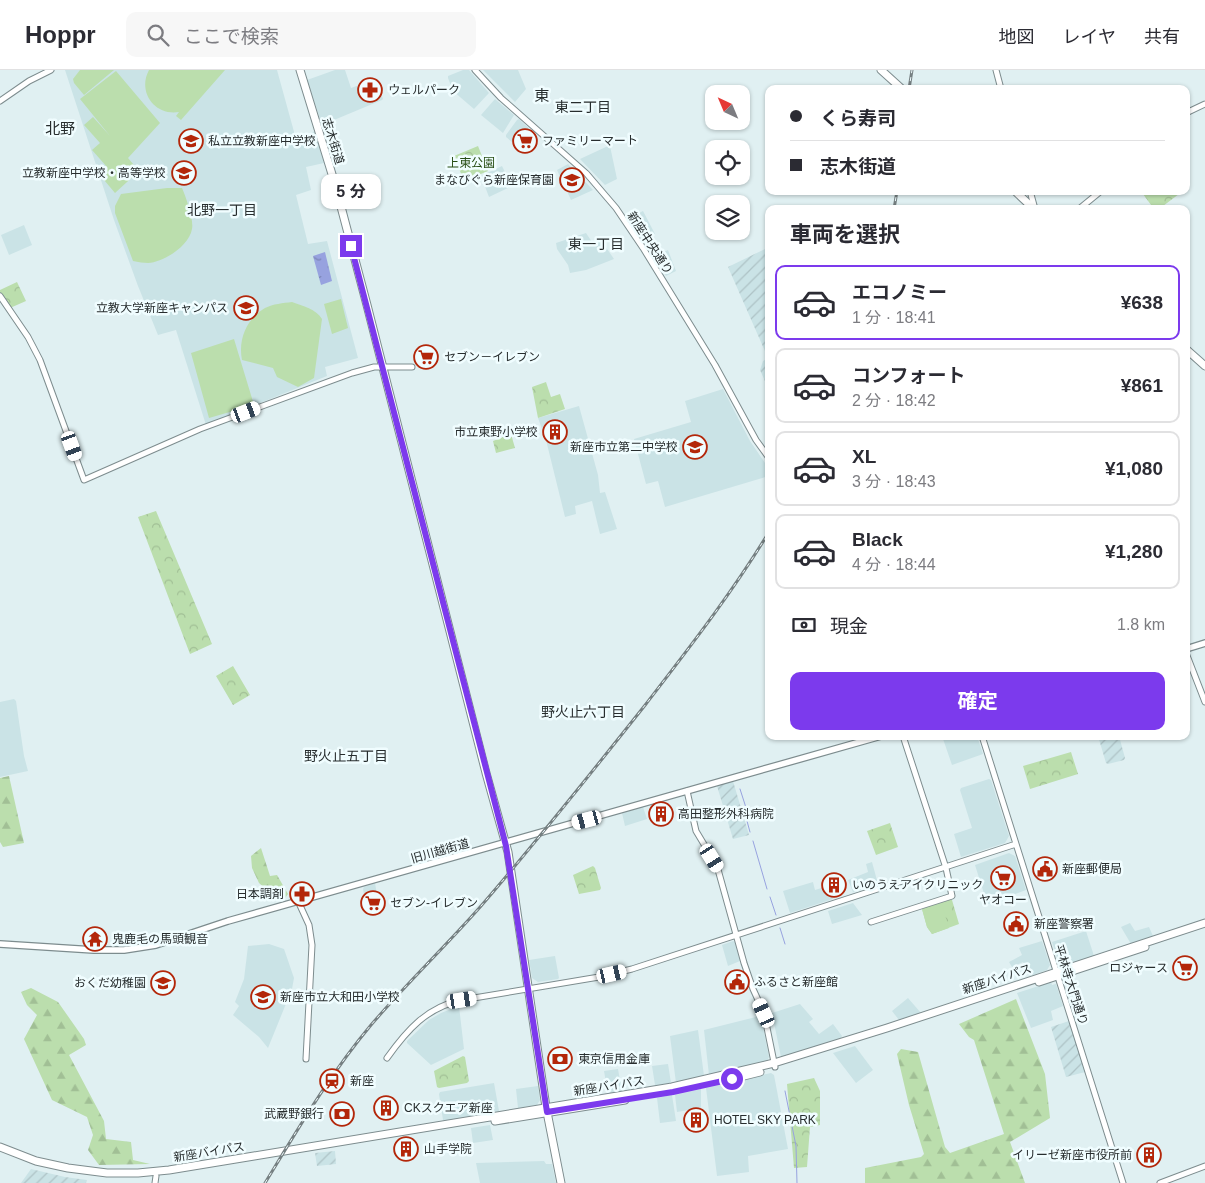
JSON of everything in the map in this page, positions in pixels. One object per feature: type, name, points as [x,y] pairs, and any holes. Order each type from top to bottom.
[{"type":"main road","name":"志木街道","points":[[300,70],[334,184],[505,843],[514,889],[547,1110],[561,1183]]},
{"type":"main road","points":[[881,70],[898,85]]},
{"type":"main road","points":[[1019,195],[1030,205]]},
{"type":"main road","points":[[1190,353],[1205,366]]},
{"type":"main road","points":[[1190,648],[1205,643]]},
{"type":"main road","name":"旧川越街道","points":[[0,944],[94,950],[138,948],[867,740]]},
{"type":"main road","name":"新座バイパス","points":[[1057,974],[1205,923]]},
{"type":"main road","name":"新座バイパス","points":[[0,1147],[36,1161],[72,1169],[138,1173],[169,1170],[673,1092],[775,1065],[1205,927]]},
{"type":"main road","name":"新座バイパス","points":[[0,1152],[36,1165],[83,1175],[156,1180],[547,1110]]},
{"type":"street","points":[[0,101],[51,70]]},
{"type":"street","name":"新座中央通り","points":[[475,70],[502,98],[586,174],[616,208],[715,364],[756,440],[765,452]]},
{"type":"street","points":[[996,70],[1000,85]]},
{"type":"street","points":[[1190,111],[1205,104]]},
{"type":"street","points":[[1083,205],[1096,195]]},
{"type":"street","points":[[0,296],[28,337],[37,354],[84,480],[176,439],[352,373],[369,368],[412,367]]},
{"type":"street","points":[[1190,663],[1205,702]]},
{"type":"street","points":[[871,922],[952,896],[946,868],[904,740]]},
{"type":"street","name":"平林寺大門通り","points":[[983,740],[1123,1183]]},
{"type":"street","points":[[687,791],[696,831],[717,866],[736,935],[753,988],[764,1013],[775,1065]]},
{"type":"street","points":[[387,1058],[409,1029],[425,1015],[437,1008],[458,1001],[624,971],[1016,844]]},
{"type":"street","points":[[298,901],[309,925],[312,945],[306,1059]]},
{"type":"street","points":[[1160,1183],[1205,1166]]},
{"type":"shaded area","points":[[65,70],[277,70],[296,139],[315,131],[324,163],[306,167],[311,190],[296,195],[308,244],[327,241],[358,358],[325,367],[327,376],[206,425],[176,330],[158,335],[138,286],[114,220]]},
{"type":"shaded area","points":[[335,70],[345,70],[351,88],[376,79],[383,99],[322,125],[307,80]]},
{"type":"shaded area","points":[[463,70],[469,70],[489,93],[474,109],[453,91],[448,78],[448,76]]},
{"type":"shaded area","points":[[483,70],[518,70],[526,89],[515,102]]},
{"type":"shaded area","points":[[495,99],[514,115],[503,133],[481,115]]},
{"type":"shaded area","points":[[519,119],[538,137],[525,153],[506,137]]},
{"type":"shaded area","points":[[610,146],[617,179],[605,185],[580,159]]},
{"type":"shaded area","name":"まなびぐら新座保育園","points":[[568,164],[593,190],[571,200],[557,170]]},
{"type":"shaded area","points":[[502,166],[512,186],[489,197],[481,176]]},
{"type":"shaded area","points":[[643,211],[655,234],[644,239],[636,227],[633,216]]},
{"type":"shaded area","points":[[24,225],[32,245],[9,255],[1,235]]},
{"type":"shaded area","points":[[586,233],[592,242],[601,240],[614,259],[586,270],[570,273],[568,265],[557,249],[556,243]]},
{"type":"shaded area","points":[[765,249],[765,351],[728,267]]},
{"type":"shaded area","points":[[668,250],[676,271],[666,276],[655,256]]},
{"type":"shaded area","points":[[765,360],[765,381],[760,370]]},
{"type":"shaded area","name":"新座市立第二中学校","points":[[723,389],[750,441],[765,463],[765,477],[665,507],[658,481],[646,484],[634,439],[691,422],[685,401]]},
{"type":"shaded area","points":[[579,406],[598,475],[600,493],[605,492],[617,529],[600,534],[592,501],[575,506],[576,514],[565,517],[546,440],[538,418]]},
{"type":"shaded area","points":[[14,699],[16,701],[28,771],[0,777],[0,702]]},
{"type":"shaded area","points":[[943,740],[978,740],[983,754],[952,765]]},
{"type":"shaded area","points":[[1099,740],[1120,740],[1124,760],[1106,763]]},
{"type":"shaded area","points":[[991,780],[1009,836],[1005,843],[961,857],[954,834],[972,828],[960,790],[961,788]]},
{"type":"shaded area","points":[[733,781],[749,835],[733,839],[717,786]]},
{"type":"shaded area","points":[[643,807],[647,819],[625,826],[622,813]]},
{"type":"shaded area","points":[[1009,853],[1015,856],[1026,890],[988,904],[975,865]]},
{"type":"shaded area","points":[[872,862],[878,884],[853,892],[848,880],[868,872],[866,864]]},
{"type":"shaded area","points":[[813,882],[815,890],[828,886],[833,899],[790,913],[783,891]]},
{"type":"shaded area","points":[[375,883],[379,906],[366,908],[363,889]]},
{"type":"shaded area","points":[[853,903],[862,915],[832,924],[828,911]]},
{"type":"shaded area","points":[[1130,923],[1135,931],[1149,927],[1153,936],[1131,944],[1121,927]]},
{"type":"shaded area","points":[[1086,931],[1094,956],[1063,966],[1059,963],[1052,942]]},
{"type":"shaded area","points":[[1042,941],[1050,965],[1047,970],[1030,976],[1023,962],[1012,967],[1009,962],[1022,955],[1019,948]]},
{"type":"shaded area","points":[[735,942],[740,961],[728,966],[722,945]]},
{"type":"shaded area","name":"新座市立大和田小学校","points":[[269,944],[284,949],[294,978],[292,989],[268,1048],[259,1037],[233,1015],[239,1006],[235,1002],[244,979],[248,946]]},
{"type":"shaded area","points":[[555,956],[558,979],[538,982],[532,978],[529,960]]},
{"type":"shaded area","points":[[1051,982],[1052,985],[1056,984],[1063,1006],[1051,1011],[1053,1020],[1031,1028],[1017,993]]},
{"type":"shaded area","points":[[908,998],[921,1013],[899,1020],[892,1011]]},
{"type":"shaded area","points":[[800,1004],[813,1019],[809,1022],[819,1034],[833,1024],[842,1036],[840,1039],[781,1057],[772,1013]]},
{"type":"shaded area","points":[[459,1006],[464,1049],[431,1065],[407,1041],[429,1020]]},
{"type":"shaded area","points":[[760,1016],[769,1057],[767,1061],[709,1075],[704,1030]]},
{"type":"shaded area","points":[[1069,1021],[1085,1072],[1066,1077],[1051,1027]]},
{"type":"shaded area","points":[[698,1030],[704,1076],[676,1083],[670,1036]]},
{"type":"shaded area","points":[[855,1046],[873,1070],[856,1083],[833,1053]]},
{"type":"shaded area","points":[[668,1064],[671,1083],[656,1086],[652,1066]]},
{"type":"shaded area","points":[[618,1069],[622,1092],[608,1094],[604,1071]]},
{"type":"shaded area","points":[[771,1073],[774,1075],[788,1149],[748,1156],[749,1172],[717,1176],[706,1088]]},
{"type":"shaded area","points":[[494,1083],[499,1111],[443,1120],[440,1092]]},
{"type":"shaded area","points":[[538,1086],[540,1100],[537,1105],[518,1108],[516,1089]]},
{"type":"shaded area","points":[[701,1089],[701,1108],[677,1112],[675,1095]]},
{"type":"shaded area","points":[[672,1095],[676,1121],[660,1123],[657,1098]]},
{"type":"shaded area","points":[[490,1125],[493,1140],[473,1143],[471,1128]]},
{"type":"shaded area","points":[[335,1151],[336,1164],[317,1166],[315,1153]]},
{"type":"shaded area","points":[[544,1161],[546,1164],[552,1164],[556,1183],[480,1183],[476,1163]]},
{"type":"shaded area","points":[[31,1169],[87,1180],[86,1183],[21,1183]]},
{"type":"green space","points":[[80,70],[114,70],[84,95],[73,79]]},
{"type":"green space","points":[[149,70],[225,70],[181,120],[176,116],[179,112],[162,110],[150,101],[145,86]]},
{"type":"green space","points":[[116,71],[160,123],[128,158],[139,171],[115,193],[99,174],[107,167],[92,150],[100,143],[84,125],[93,117],[110,136],[80,99]]},
{"type":"green space","name":"上東公園","points":[[478,146],[488,171],[464,181],[454,156]]},
{"type":"green space","points":[[182,188],[192,220],[190,235],[181,247],[161,260],[148,263],[133,261],[115,213],[115,206],[121,194]]},
{"type":"green space","points":[[1144,195],[1178,195],[1164,205],[1151,205]]},
{"type":"green space","points":[[17,282],[26,301],[10,308],[0,290]]},
{"type":"green space","points":[[341,299],[348,328],[332,334],[324,304]]},
{"type":"green space","points":[[292,302],[313,310],[322,319],[314,378],[298,387],[277,377],[273,368],[242,360],[241,352],[241,345],[248,324],[258,313],[268,307]]},
{"type":"green space","points":[[234,339],[254,405],[209,418],[191,353]]},
{"type":"green space","points":[[546,382],[551,397],[560,394],[565,409],[538,418],[532,387]]},
{"type":"green space","points":[[511,434],[515,448],[496,453],[493,441]]},
{"type":"green space","points":[[156,511],[212,644],[190,654],[138,517]]},
{"type":"green space","points":[[233,666],[250,695],[233,705],[216,676]]},
{"type":"green space","points":[[1071,752],[1078,774],[1030,789],[1023,766]]},
{"type":"green space","points":[[9,776],[24,843],[3,847],[0,842],[0,778]]},
{"type":"green space","points":[[890,823],[898,847],[876,855],[867,831]]},
{"type":"green space","points":[[261,848],[270,876],[277,875],[288,894],[283,901],[277,899],[259,883],[252,868],[251,856]]},
{"type":"green space","points":[[593,866],[601,888],[600,890],[579,894],[573,875]]},
{"type":"green space","points":[[950,899],[952,900],[959,924],[932,934],[927,927],[922,909]]},
{"type":"green space","points":[[941,902],[949,928],[932,934],[927,927],[922,909]]},
{"type":"green space","points":[[31,988],[58,1002],[84,1039],[86,1045],[69,1055],[104,1121],[106,1139],[131,1142],[133,1160],[150,1164],[99,1165],[88,1150],[93,1135],[87,1117],[52,1100],[24,1039],[37,1015],[27,1005],[21,992]]},
{"type":"green space","points":[[1016,999],[1045,1074],[1050,1118],[1010,1142],[1025,1183],[865,1183],[865,1168],[921,1157],[924,1154],[909,1105],[897,1054],[901,1049],[918,1052],[945,1147],[950,1153],[1004,1134],[974,1040],[969,1037],[959,1024]]},
{"type":"green space","points":[[463,1056],[465,1057],[469,1081],[467,1083],[437,1087],[434,1071]]},
{"type":"green space","points":[[814,1078],[820,1091],[820,1125],[810,1127],[807,1167],[794,1168],[787,1084]]},
{"type":"water","points":[[325,252],[332,281],[321,285],[313,256]]},
{"type":"waterway","points":[[740,789],[749,817],[747,821],[750,832]]},
{"type":"waterway","points":[[753,841],[767,889]]},
{"type":"waterway","points":[[770,897],[776,915]]},
{"type":"waterway","points":[[780,928],[785,944]]},
{"type":"waterway","points":[[785,1091],[796,1146],[797,1183]]},
{"type":"railway","points":[[910,85],[912,70]]},
{"type":"railway","points":[[895,205],[896,195]]},
{"type":"railway","points":[[265,1183],[315,1102],[356,1044],[384,1010],[481,906],[585,780],[710,620],[765,538]]},
{"type":"place","name":"ウェルパーク","points":[[370,90]]},
{"type":"place","name":"私立立教新座中学校","points":[[191,141]]},
{"type":"place","name":"ファミリーマート","points":[[525,141]]},
{"type":"place","name":"立教新座中学校・高等学校","points":[[184,173]]},
{"type":"place","name":"まなびぐら新座保育園","points":[[572,180]]},
{"type":"place","name":"立教大学新座キャンパス","points":[[246,308]]},
{"type":"place","name":"セブン－イレブン","points":[[426,357]]},
{"type":"place","name":"市立東野小学校","points":[[555,432]]},
{"type":"place","name":"新座市立第二中学校","points":[[695,447]]},
{"type":"place","name":"高田整形外科病院","points":[[661,814]]},
{"type":"place","name":"新座郵便局","points":[[1045,869]]},
{"type":"place","name":"ヤオコー","points":[[1003,878]]},
{"type":"place","name":"いのうえアイクリニック","points":[[834,885]]},
{"type":"place","name":"日本調剤","points":[[302,894]]},
{"type":"place","name":"セブン-イレブン","points":[[373,903]]},
{"type":"place","name":"新座警察署","points":[[1016,924]]},
{"type":"place","name":"鬼鹿毛の馬頭観音","points":[[95,939]]},
{"type":"place","name":"ロジャース","points":[[1185,968]]},
{"type":"place","name":"ふるさと新座館","points":[[737,982]]},
{"type":"place","name":"おくだ幼稚園","points":[[163,983]]},
{"type":"place","name":"新座市立大和田小学校","points":[[263,997]]},
{"type":"place","name":"東京信用金庫","points":[[560,1059]]},
{"type":"place","name":"新座","points":[[332,1081]]},
{"type":"place","name":"CKスクエア新座","points":[[386,1108]]},
{"type":"place","name":"武蔵野銀行","points":[[342,1114]]},
{"type":"place","name":"HOTEL SKY PARK","points":[[696,1120]]},
{"type":"place","name":"山手学院","points":[[406,1149]]},
{"type":"place","name":"イリーゼ新座市役所前","points":[[1149,1155]]},
{"type":"district","name":"東","points":[[542,95]]},
{"type":"district","name":"東二丁目","points":[[583,107]]},
{"type":"district","name":"北野","points":[[60,128]]},
{"type":"district","name":"北野一丁目","points":[[222,210]]},
{"type":"district","name":"東一丁目","points":[[596,244]]},
{"type":"district","name":"野火止六丁目","points":[[583,712]]},
{"type":"district","name":"野火止五丁目","points":[[346,756]]},
{"type":"route","points":[[351,246],[506,846],[547,1112],[673,1092],[732,1079]]}]
